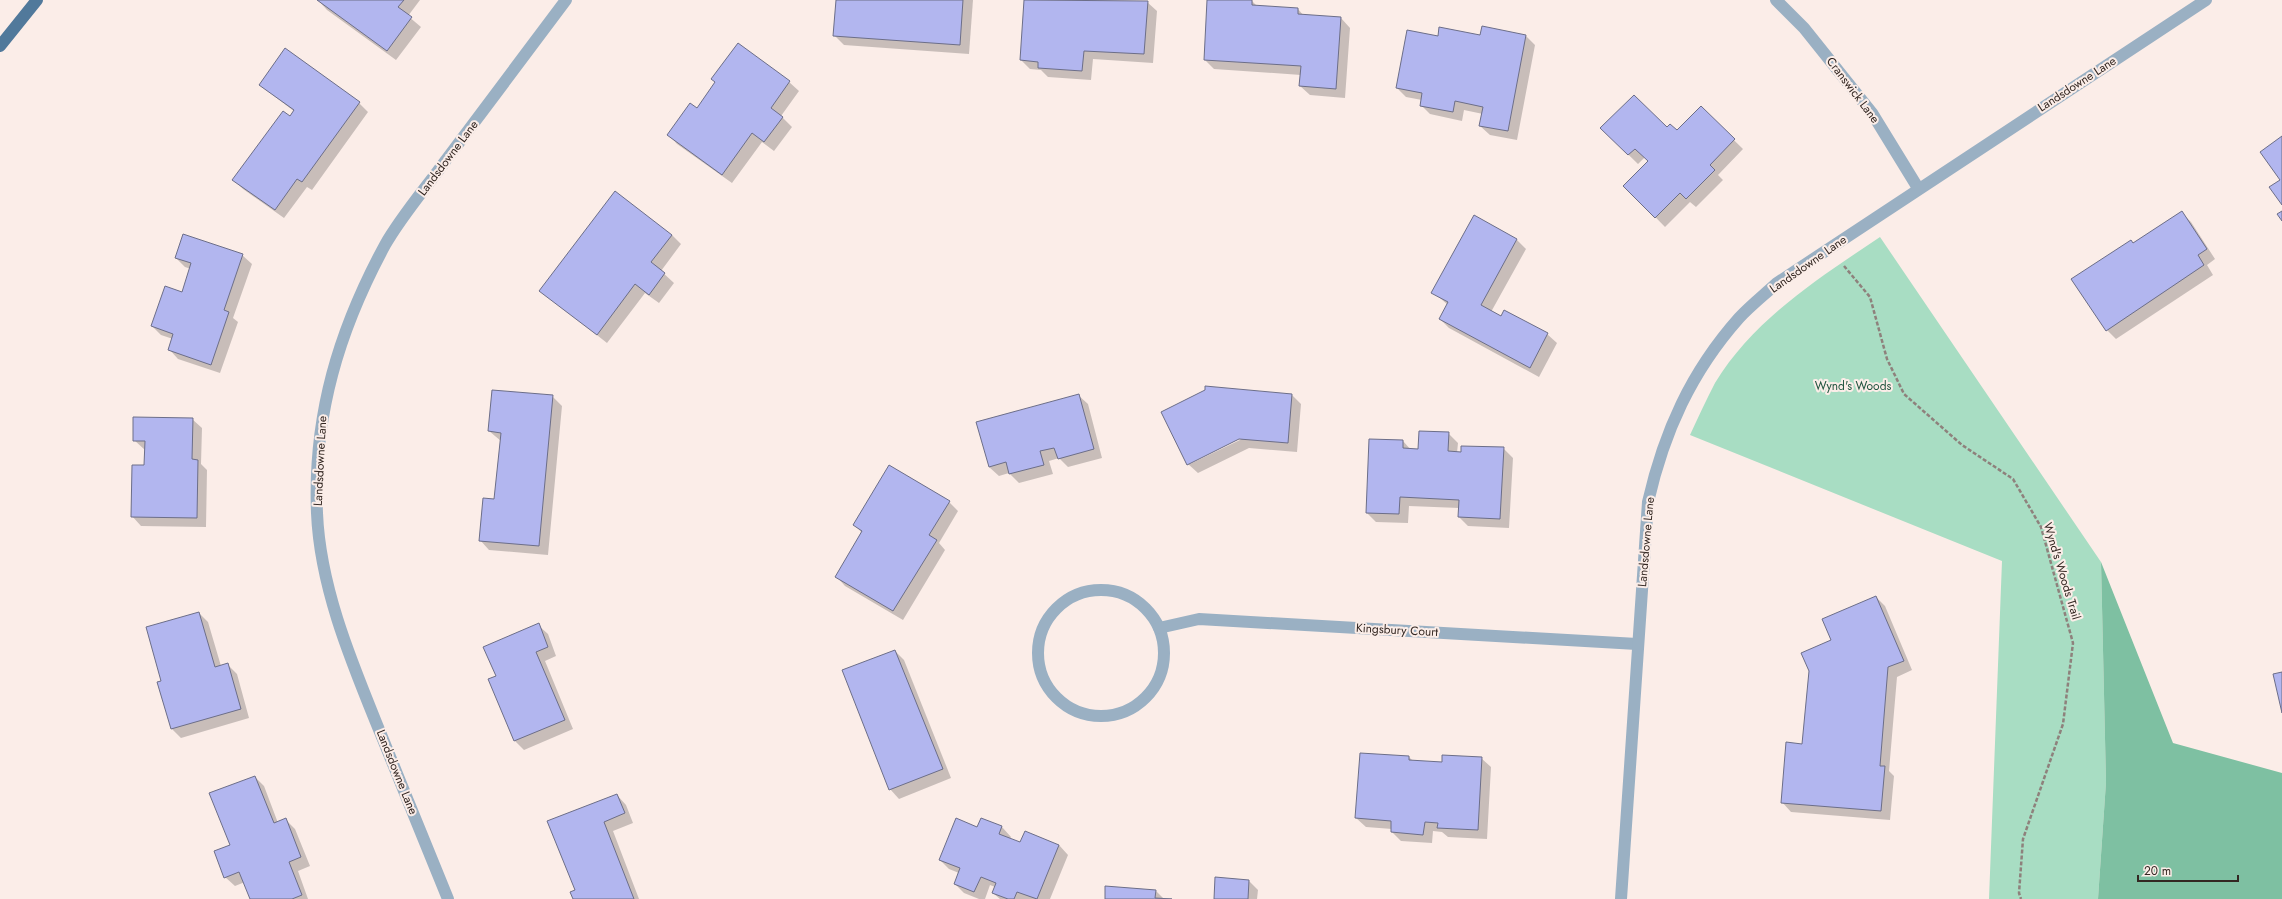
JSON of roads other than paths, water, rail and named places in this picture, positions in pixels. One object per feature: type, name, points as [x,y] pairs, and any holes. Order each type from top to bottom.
[{"type":"main road","points":[[0,46],[37,0]]},
{"type":"street","name":"Landsdowne Lane","points":[[448,899],[365,693],[345,639],[326,574],[317,514],[317,462],[322,412],[334,364],[348,322],[386,244],[566,0]]},
{"type":"street","name":"Cranswick Lane","points":[[1776,0],[1804,28],[1872,112],[1918,188]]},
{"type":"street","name":"Landsdowne Lane","points":[[1621,899],[1637,644],[1648,502],[1658,459],[1674,418],[1695,379],[1739,318],[1777,284],[1918,188],[2206,0]]},
{"type":"street","points":[[1109,591],[1130,597],[1147,610],[1159,628],[1164,647],[1163,667],[1155,686],[1142,701],[1125,712],[1106,717],[1085,715],[1067,707],[1052,693],[1042,676],[1038,655],[1041,634],[1051,615],[1067,600],[1087,592],[1109,591]]},
{"type":"street","name":"Kingsbury Court","points":[[1159,628],[1199,619],[1637,644]]},
{"type":"park label","name":"Wynd's Woods","points":[[1853,386]]}]
